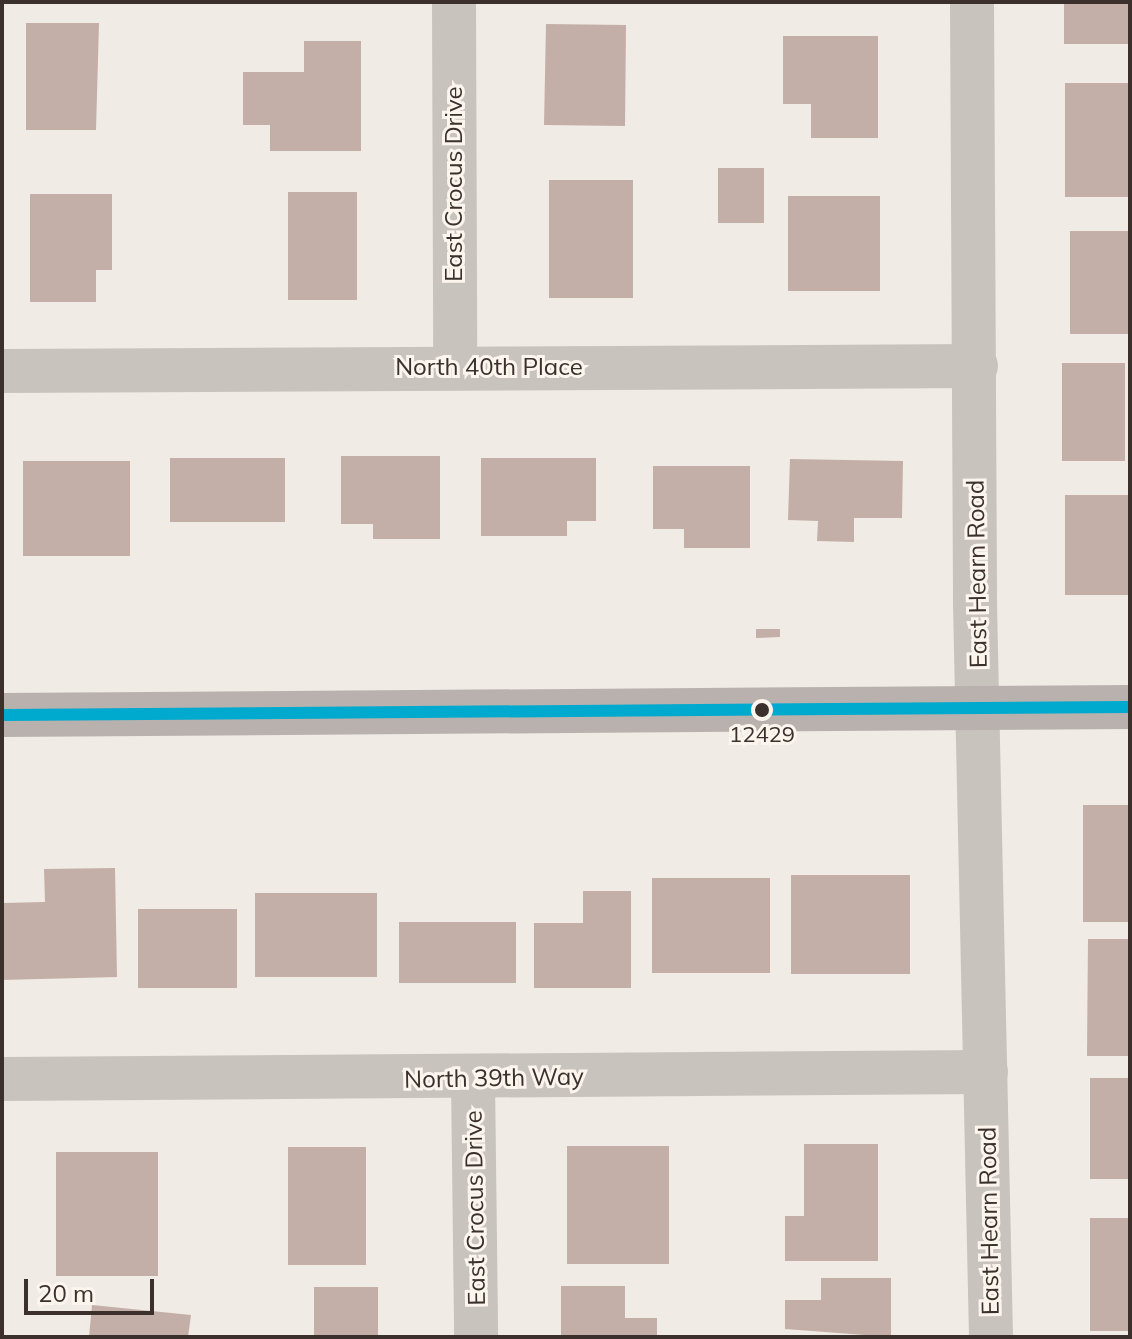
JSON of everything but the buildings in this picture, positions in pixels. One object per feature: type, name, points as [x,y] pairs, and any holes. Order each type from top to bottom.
[{"type":"main road","points":[[2,715],[1130,707]]},
{"type":"street","name":"East Crocus Drive","points":[[454,2],[455,367]]},
{"type":"street","name":"East Hearn Road","points":[[972,2],[979,708],[991,1337]]},
{"type":"street","name":"North 40th Place","points":[[2,371],[976,366]]},
{"type":"street","name":"North 39th Way","points":[[2,1079],[473,1079],[986,1072]]},
{"type":"street","name":"East Crocus Drive","points":[[473,1079],[476,1337]]},
{"type":"transit line","points":[[2,715],[1130,707]]},
{"type":"place","name":"12429","points":[[762,710]]}]
